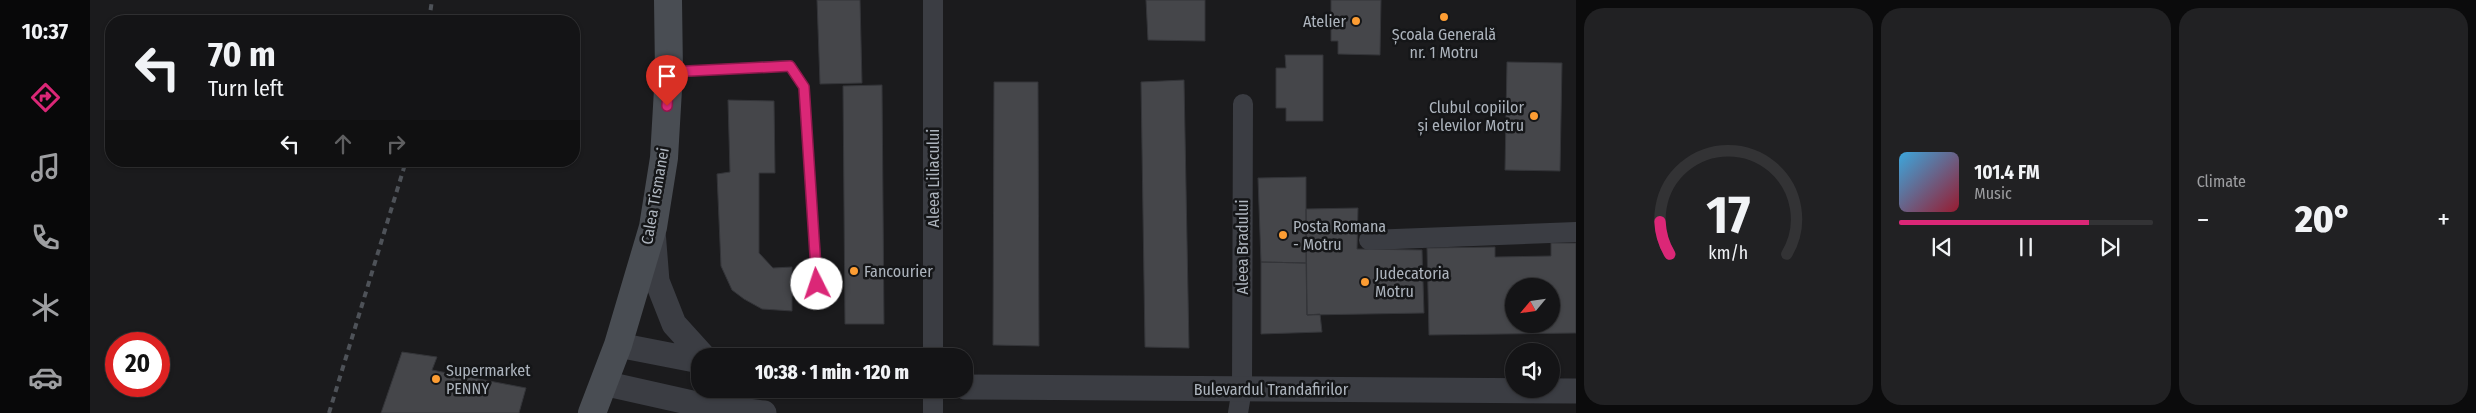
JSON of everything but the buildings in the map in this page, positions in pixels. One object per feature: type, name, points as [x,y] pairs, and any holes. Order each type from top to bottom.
[{"type":"main road","name":"Calea Tismanei","points":[[592,413],[618,345],[653,227],[664,158],[669,72],[668,0]]},
{"type":"street","name":"Aleea Liliacului","points":[[933,0],[934,348]]},
{"type":"street","name":"Aleea Bradului","points":[[1238,413],[1242,389],[1243,104]]},
{"type":"street","points":[[653,227],[658,281],[664,299],[674,324],[696,348]]},
{"type":"street","points":[[1369,240],[1576,232]]},
{"type":"street","points":[[618,345],[691,359]]},
{"type":"street","points":[[603,383],[701,405],[764,413]]},
{"type":"street","name":"Bulevardul Trandafirilor","points":[[973,387],[1576,391]]},
{"type":"street","points":[[933,413],[934,398]]},
{"type":"lane","points":[[669,72],[790,66],[798,76],[804,87],[817,284]]},
{"type":"railway","points":[[430,15],[432,0]]},
{"type":"railway","points":[[329,413],[404,167]]},
{"type":"place","name":"Școala Generală nr. 1 Motru","points":[[1444,17]]},
{"type":"place","name":"Atelier","points":[[1356,21]]},
{"type":"place","name":"Clubul copiilor și elevilor Motru","points":[[1534,116]]},
{"type":"place","name":"Posta Romana - Motru","points":[[1283,235]]},
{"type":"place","name":"Fancourier","points":[[854,271]]},
{"type":"place","name":"Judecatoria Motru","points":[[1365,282]]},
{"type":"place","name":"Supermarket PENNY","points":[[436,379]]},
{"type":"route","points":[[667,106],[669,72],[790,66],[804,87],[817,284]]}]
